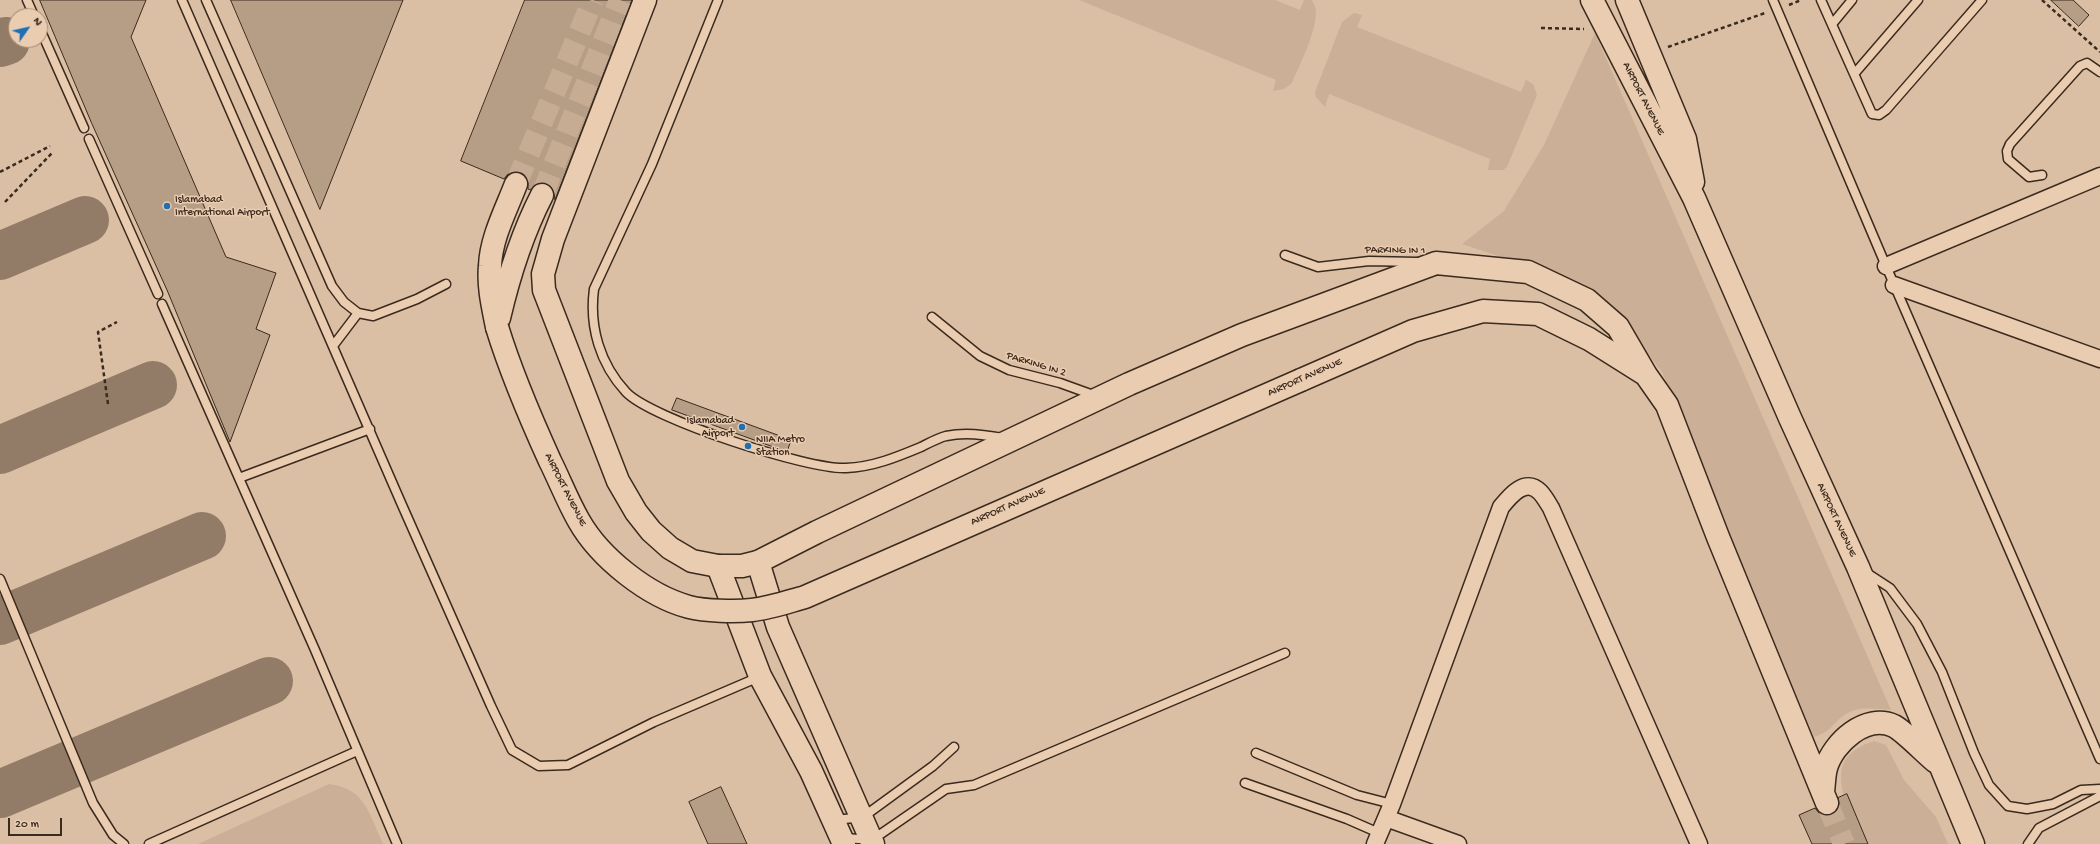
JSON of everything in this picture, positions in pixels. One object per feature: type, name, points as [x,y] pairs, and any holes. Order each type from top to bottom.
[{"type":"main road","name":"AIRPORT AVENUE","points":[[645,0],[553,239],[543,274],[544,290],[618,480],[636,512],[651,531],[670,548],[692,561],[718,566],[742,566],[758,562],[817,532],[1011,440],[1242,335],[1436,263],[1528,272],[1587,300],[1618,327],[1646,375],[1667,405],[1718,537],[1825,797],[1825,768],[1841,741],[1857,730],[1875,722],[1894,726],[1939,765]]},
{"type":"main road","name":"AIRPORT AVENUE","points":[[1592,0],[1694,198],[1790,418],[1858,568],[1973,844]]},
{"type":"main road","name":"AIRPORT AVENUE","points":[[1627,0],[1685,139],[1692,171],[1694,198]]},
{"type":"main road","name":"AIRPORT AVENUE","points":[[516,184],[495,242],[490,264],[490,287],[497,327],[510,371],[579,521],[596,545],[612,562],[640,583],[660,595],[689,607],[718,610],[751,610],[805,597],[1413,331],[1484,311],[1538,314],[1590,339],[1646,375]]},
{"type":"main road","points":[[497,327],[510,274],[518,249],[530,219],[542,195]]},
{"type":"main road","points":[[758,562],[778,627],[872,842]]},
{"type":"main road","points":[[718,566],[760,676],[811,771],[839,834]]},
{"type":"street","points":[[1886,266],[2100,176]]},
{"type":"street","points":[[1894,285],[2100,359]]},
{"type":"street","points":[[1377,839],[1389,811],[1501,507],[1513,492],[1527,487],[1539,491],[1551,508],[1699,844]]},
{"type":"street","points":[[1389,811],[1458,844]]},
{"type":"lane","points":[[182,0],[490,706],[512,750],[526,760],[539,766],[568,764],[654,722],[760,676]]},
{"type":"lane","points":[[206,0],[332,286],[344,302],[358,313],[373,316],[391,310],[446,284]]},
{"type":"lane","points":[[718,0],[652,164],[594,289],[591,309],[594,330],[601,352],[616,378],[627,393],[640,404],[667,417],[748,446],[811,464],[845,468],[869,466],[898,456],[946,436],[978,433],[1011,440]]},
{"type":"lane","points":[[1773,0],[1894,285],[2100,759]]},
{"type":"lane","points":[[1821,0],[1833,23],[1872,114],[1879,115],[1886,110],[1982,0]]},
{"type":"lane","points":[[1833,23],[1852,0]]},
{"type":"lane","points":[[1855,73],[1918,0]]},
{"type":"lane","points":[[48,47],[84,128]]},
{"type":"lane","points":[[2042,175],[2029,177],[2008,159],[2007,151],[2010,144],[2080,66],[2087,63],[2100,72]]},
{"type":"lane","points":[[89,139],[158,294]]},
{"type":"lane","name":"PARKING IN 1","points":[[1285,255],[1318,267],[1369,260],[1436,263]]},
{"type":"lane","points":[[162,304],[312,643],[398,844]]},
{"type":"lane","points":[[333,346],[358,313]]},
{"type":"lane","name":"PARKING IN 2","points":[[932,317],[980,356],[1009,370],[1060,383],[1101,398]]},
{"type":"lane","points":[[239,478],[370,429]]},
{"type":"lane","points":[[1858,568],[1890,588],[1917,624],[1942,672],[1974,753],[1989,785],[2008,806],[2027,809],[2053,804],[2081,790],[2100,789]]},
{"type":"lane","points":[[0,580],[93,804],[113,836],[124,844]]},
{"type":"lane","points":[[839,834],[872,842],[946,789],[974,785],[1285,652]]},
{"type":"lane","points":[[839,834],[933,766],[954,747]]},
{"type":"lane","points":[[149,844],[357,751]]},
{"type":"lane","points":[[1256,753],[1357,795],[1389,811]]},
{"type":"lane","points":[[1245,783],[1347,819],[1377,839]]},
{"type":"lane","points":[[2028,844],[2039,828],[2100,796]]},
{"type":"path","points":[[1648,53],[1776,10],[1801,0]]},
{"type":"path","points":[[2042,0],[2100,52]]},
{"type":"path","points":[[1541,28],[1580,29]]},
{"type":"path","points":[[0,172],[50,146]]},
{"type":"path","points":[[5,202],[53,152]]},
{"type":"path","points":[[108,404],[98,332],[117,322]]},
{"type":"shaded area","name":"Islamabad International Airport","points":[[0,0],[2100,0],[2100,844],[0,844]]},
{"type":"shaded area","points":[[1079,0],[1275,0],[1300,10],[1304,0],[1311,0],[1315,7],[1316,16],[1310,40],[1292,83],[1284,89],[1273,91],[1276,80]]},
{"type":"shaded area","points":[[1354,13],[1362,15],[1357,27],[1521,92],[1526,80],[1533,84],[1537,95],[1507,167],[1503,170],[1488,170],[1490,159],[1329,94],[1325,107],[1316,97],[1315,92],[1342,22]]},
{"type":"shaded area","points":[[1595,33],[1891,710],[1866,708],[1854,710],[1843,716],[1824,733],[1814,737],[1662,372],[1628,328],[1556,275],[1462,244],[1504,211],[1544,145]]},
{"type":"shaded area","points":[[1874,741],[1886,745],[1904,780],[1936,817],[1948,844],[1862,844],[1845,802],[1841,778],[1842,768],[1846,759],[1855,750]]},
{"type":"shaded area","points":[[329,784],[351,791],[359,797],[370,813],[383,844],[198,844]]},
{"type":"building","name":"Islamabad International Airport","points":[[40,0],[146,0],[131,37],[226,257],[276,273],[256,329],[270,335],[230,442],[167,290],[92,124],[48,19],[48,8],[43,8]]},
{"type":"building","points":[[231,0],[403,0],[320,209]]},
{"type":"building","points":[[525,0],[632,0],[555,200],[553,188],[547,184],[541,183],[535,185],[531,190],[528,189],[528,182],[521,173],[514,172],[508,174],[504,179],[461,161]]},
{"type":"building","points":[[2051,0],[2073,0],[2089,15],[2079,26]]},
{"type":"building","points":[[677,398],[791,440],[787,452],[672,410]]},
{"type":"building","points":[[721,787],[747,844],[708,844],[689,802]]},
{"type":"building","points":[[1847,794],[1868,844],[1812,844],[1799,815],[1815,808],[1819,813],[1825,815],[1832,814],[1837,810],[1839,805],[1838,798]]},
{"type":"taxiway","points":[[0,43],[6,41]]},
{"type":"taxiway","points":[[0,256],[85,220]]},
{"type":"taxiway","points":[[0,450],[153,385]]},
{"type":"taxiway","points":[[0,621],[202,536]]},
{"type":"taxiway","points":[[0,794],[269,681]]},
{"type":"tunnel","points":[[516,184],[593,0]]},
{"type":"tunnel","points":[[542,195],[620,0]]},
{"type":"tunnel","points":[[1827,803],[1844,844]]},
{"type":"place","name":"Islamabad International Airport","points":[[167,206]]},
{"type":"place","name":"Islamabad Airport","points":[[742,427]]},
{"type":"place","name":"NIIA Metro Station","points":[[748,446]]}]
